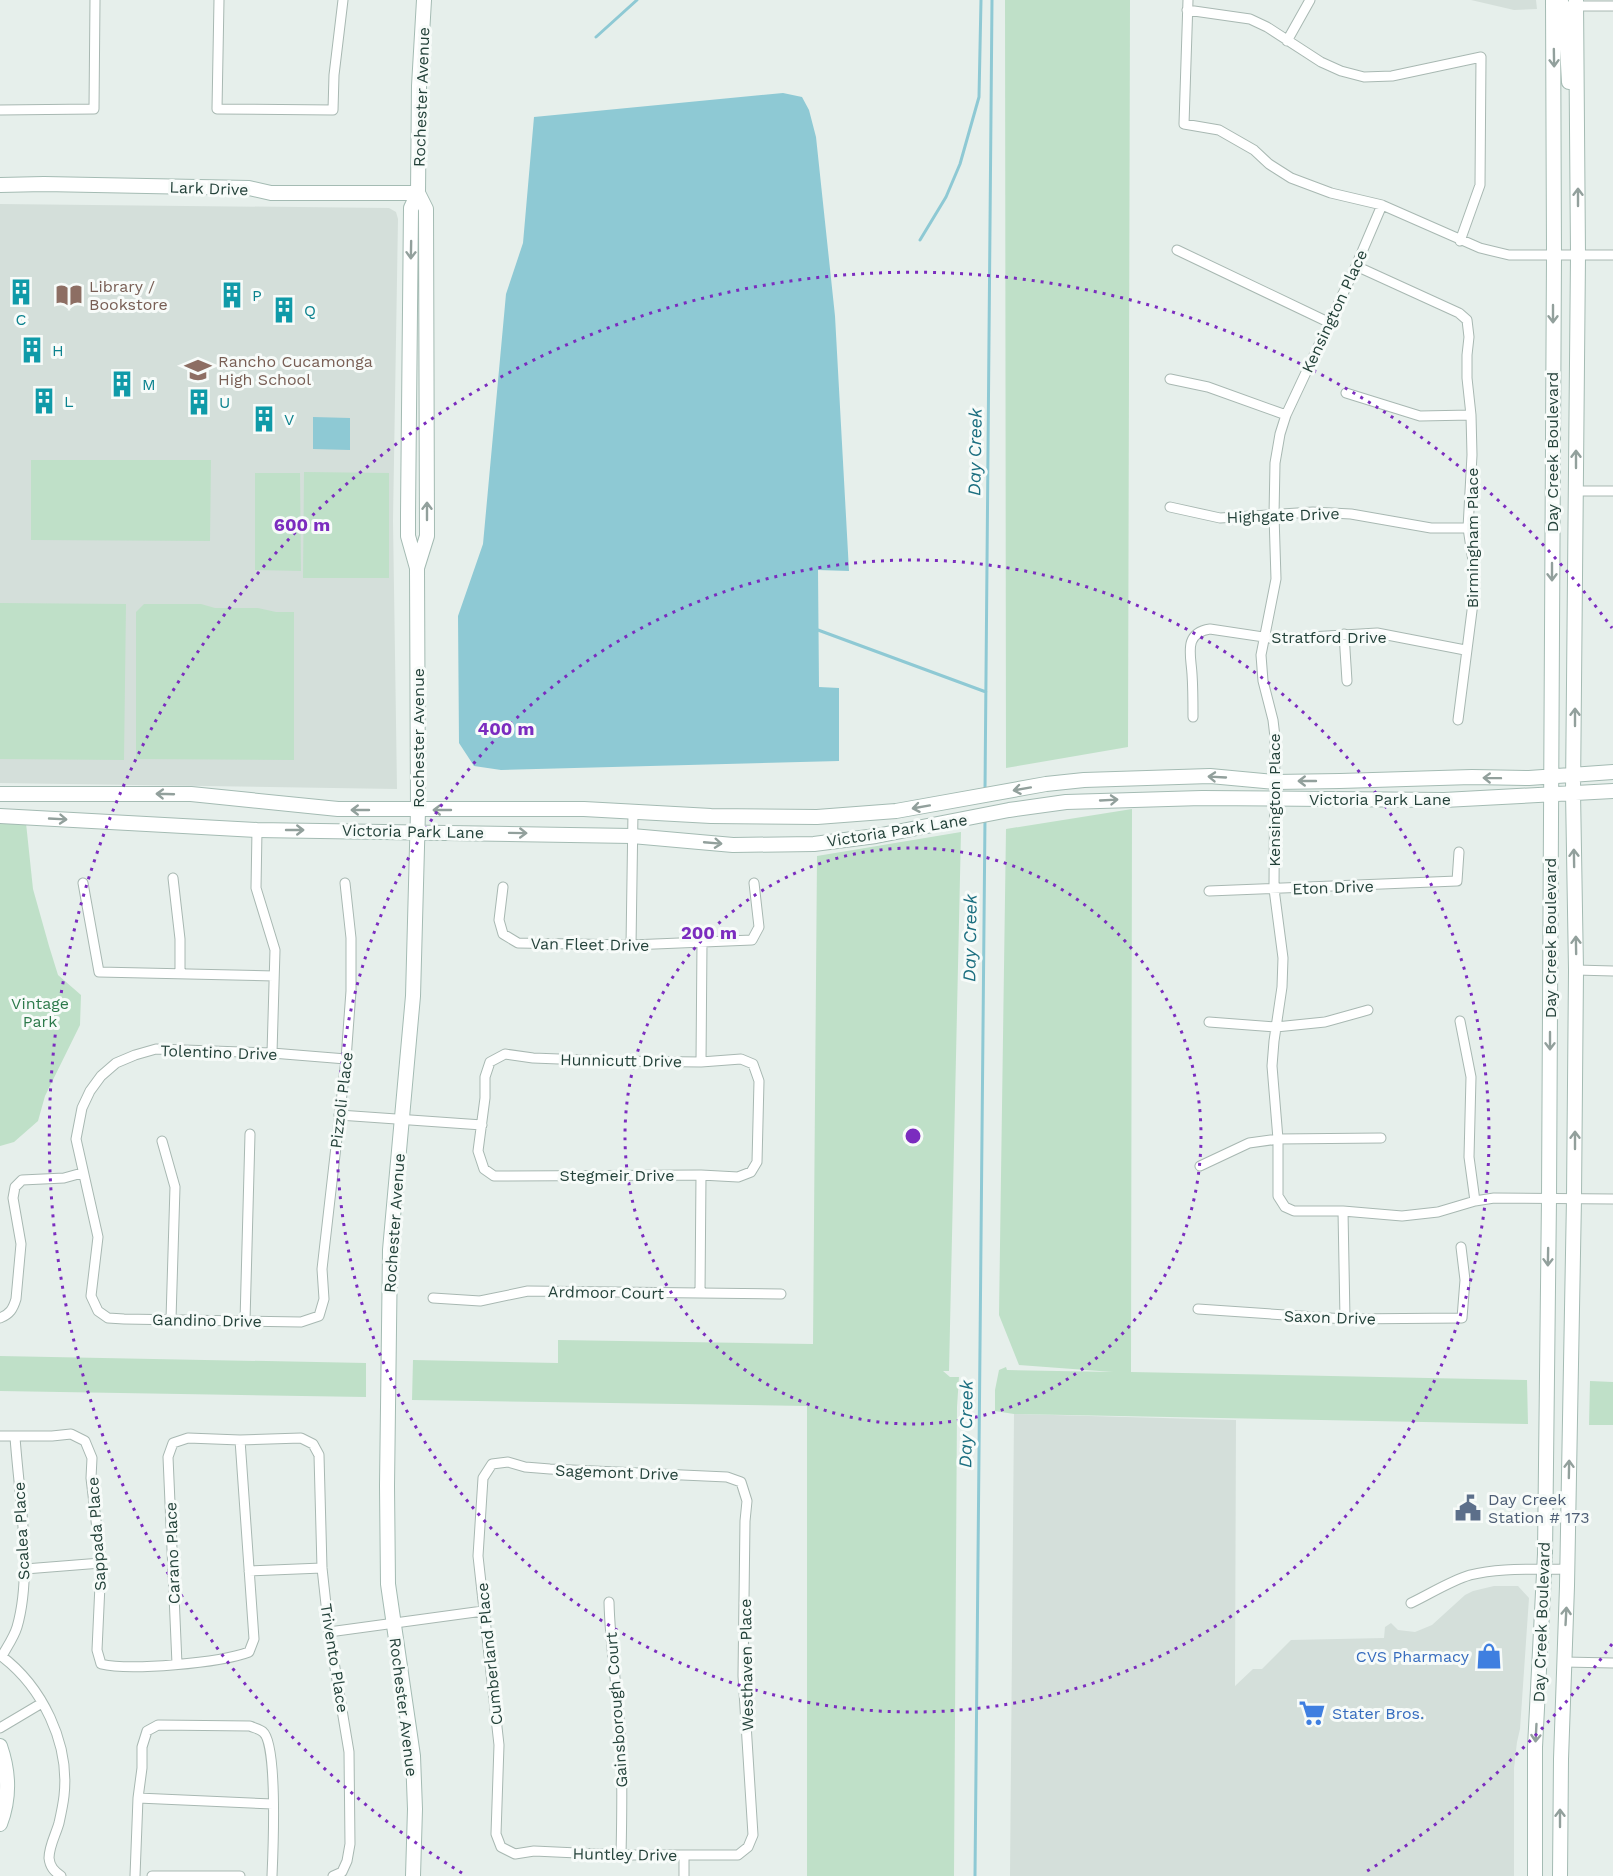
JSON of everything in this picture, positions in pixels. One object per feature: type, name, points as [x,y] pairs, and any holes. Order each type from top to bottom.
[{"type":"main road","name":"Rochester Avenue","points":[[413,1876],[415,1809],[413,1756],[388,1584],[387,1535],[389,1269],[412,1024],[418,832],[417,568],[408,536],[408,514],[411,208],[418,193],[419,86],[424,0]]},
{"type":"main road","points":[[1553,1],[1562,4],[1565,10],[1568,81],[1577,90]]},
{"type":"main road","name":"Day Creek Boulevard","points":[[1535,1876],[1535,1747],[1544,1570],[1549,1198],[1554,255],[1553,1]]},
{"type":"main road","name":"Day Creek Boulevard","points":[[1560,1876],[1574,1198],[1576,970],[1573,792],[1578,255],[1576,3]]},
{"type":"main road","name":"Lark Drive","points":[[0,185],[249,188],[271,193],[418,193]]},
{"type":"main road","name":"Victoria Park Lane","points":[[0,794],[180,794],[338,810],[564,809],[744,817],[843,816],[907,809],[1046,784],[1114,779],[1210,776],[1275,782],[1550,777],[1613,772]]},
{"type":"main road","name":"Victoria Park Lane","points":[[0,816],[257,830],[632,836],[733,845],[814,843],[876,837],[1009,810],[1066,802],[1275,798],[1444,800],[1613,791]]},
{"type":"main road","points":[[0,1746],[6,1764],[7,1791],[5,1810],[0,1824]]},
{"type":"street","points":[[0,110],[94,109],[95,0]]},
{"type":"street","points":[[219,0],[217,110],[333,110],[334,75],[343,0]]},
{"type":"street","points":[[1287,41],[1310,0]]},
{"type":"street","points":[[1576,3],[1613,6]]},
{"type":"street","points":[[1460,241],[1480,185],[1481,57],[1392,76],[1364,76],[1341,71],[1321,62],[1250,19],[1187,5],[1184,124],[1219,130],[1254,150],[1269,164],[1291,178],[1331,193],[1382,205],[1460,241],[1480,248],[1509,255],[1613,255]]},
{"type":"street","name":"Kensington Place","points":[[1342,1211],[1294,1211],[1286,1207],[1278,1196],[1278,1140],[1272,1066],[1282,987],[1283,958],[1274,889],[1273,720],[1261,668],[1261,655],[1276,579],[1275,463],[1286,415],[1382,205]]},
{"type":"street","points":[[1177,250],[1328,322]]},
{"type":"street","name":"Birmingham Place","points":[[1356,266],[1459,312],[1467,320],[1469,337],[1467,378],[1472,455],[1468,528],[1474,595],[1458,720]]},
{"type":"street","points":[[1170,379],[1208,387],[1286,415]]},
{"type":"street","points":[[1346,393],[1420,416],[1471,415]]},
{"type":"street","points":[[1576,492],[1613,491]]},
{"type":"street","name":"Highgate Drive","points":[[1170,507],[1220,518],[1313,512],[1352,514],[1431,528],[1468,528]]},
{"type":"street","name":"Stratford Drive","points":[[1193,717],[1189,649],[1194,637],[1200,631],[1210,629],[1277,639],[1377,633],[1466,650]]},
{"type":"street","points":[[1344,634],[1347,681]]},
{"type":"street","points":[[631,945],[633,812]]},
{"type":"street","points":[[257,830],[256,888],[275,950],[272,1053]]},
{"type":"street","name":"Eton Drive","points":[[1209,891],[1457,882],[1459,852]]},
{"type":"street","points":[[172,878],[180,939],[180,973]]},
{"type":"street","points":[[83,883],[99,972],[274,976]]},
{"type":"street","name":"Pizzoli Place","points":[[319,1316],[324,1299],[322,1269],[346,1059],[351,992],[351,938],[345,883]]},
{"type":"street","name":"Van Fleet Drive","points":[[503,887],[499,920],[503,934],[518,943],[702,944],[752,940],[759,927],[754,883]]},
{"type":"street","points":[[701,1062],[702,944]]},
{"type":"street","points":[[1576,970],[1613,971]]},
{"type":"street","points":[[1209,1022],[1276,1027],[1325,1022],[1368,1010]]},
{"type":"street","points":[[1460,1021],[1471,1077],[1469,1157],[1475,1201]]},
{"type":"street","name":"Tolentino Drive","points":[[98,1311],[91,1296],[98,1237],[76,1139],[82,1108],[90,1091],[101,1076],[117,1063],[156,1049],[272,1053],[346,1059]]},
{"type":"street","name":"Hunnicutt Drive","points":[[482,1125],[485,1098],[484,1077],[490,1062],[505,1054],[533,1058],[611,1061],[701,1062],[741,1059],[753,1064],[759,1081],[757,1162],[752,1172]]},
{"type":"street","points":[[339,1115],[482,1125]]},
{"type":"street","name":"Stegmeir Drive","points":[[482,1125],[478,1151],[484,1169],[494,1176],[738,1176],[752,1172]]},
{"type":"street","points":[[245,1322],[250,1134]]},
{"type":"street","points":[[1200,1166],[1249,1143],[1278,1140],[1381,1138]]},
{"type":"street","points":[[162,1141],[174,1187],[171,1319]]},
{"type":"street","points":[[0,1318],[8,1315],[14,1308],[16,1299],[21,1244],[13,1198],[15,1187],[22,1180],[63,1178],[82,1173]]},
{"type":"street","points":[[700,1293],[701,1175]]},
{"type":"street","points":[[1345,1319],[1342,1211],[1402,1216],[1438,1212],[1475,1201],[1513,1197],[1613,1199]]},
{"type":"street","name":"Saxon Drive","points":[[1198,1309],[1345,1319],[1462,1318],[1466,1280],[1461,1247]]},
{"type":"street","name":"Ardmoor Court","points":[[433,1298],[480,1301],[528,1291],[781,1294]]},
{"type":"street","name":"Gandino Drive","points":[[98,1311],[108,1318],[245,1322],[301,1322],[319,1316]]},
{"type":"street","name":"Sappada Place","points":[[15,1437],[71,1434],[86,1441],[92,1458],[91,1478],[101,1563],[97,1650],[100,1664],[112,1666],[177,1664]]},
{"type":"street","points":[[0,1436],[15,1437]]},
{"type":"street","name":"Scalea Place","points":[[1,1656],[16,1630],[22,1606],[25,1569],[15,1437]]},
{"type":"street","name":"Carano Place","points":[[177,1664],[168,1457],[173,1443],[188,1438],[240,1440]]},
{"type":"street","name":"Trivento Place","points":[[240,1440],[301,1438],[313,1444],[319,1455],[322,1568],[329,1632],[349,1752],[350,1844],[347,1861],[338,1874]]},
{"type":"street","points":[[177,1664],[233,1658],[249,1652],[254,1639],[240,1440]]},
{"type":"street","name":"Sagemont Drive","points":[[492,1464],[508,1462],[525,1467],[550,1469],[727,1477],[741,1482]]},
{"type":"street","name":"Cumberland Place","points":[[492,1464],[483,1478],[478,1556],[499,1745],[496,1834],[501,1847]]},
{"type":"street","name":"Westhaven Place","points":[[741,1482],[747,1501],[743,1676],[753,1835],[748,1847]]},
{"type":"street","points":[[25,1569],[101,1563]]},
{"type":"street","points":[[249,1572],[322,1568]]},
{"type":"street","points":[[1411,1603],[1470,1575],[1494,1571],[1567,1569]]},
{"type":"street","name":"Gainsborough Court","points":[[609,1602],[610,1642],[620,1728],[621,1855]]},
{"type":"street","points":[[329,1632],[483,1611]]},
{"type":"street","points":[[1,1656],[25,1677],[42,1703],[62,1749],[64,1793],[59,1824],[49,1860],[52,1870],[61,1876]]},
{"type":"street","points":[[1564,1662],[1613,1662]]},
{"type":"street","points":[[0,1728],[42,1703]]},
{"type":"street","points":[[135,1876],[142,1747],[147,1731],[158,1725],[250,1726],[264,1732],[269,1742],[273,1804],[272,1876]]},
{"type":"street","points":[[138,1798],[273,1804]]},
{"type":"street","name":"Huntley Drive","points":[[501,1847],[515,1854],[534,1851],[621,1855],[738,1856],[748,1847]]},
{"type":"street","points":[[684,1855],[684,1876]]},
{"type":"street","points":[[152,1876],[240,1876]]},
{"type":"shaded area","points":[[1471,0],[1536,0],[1537,9],[1514,10]]},
{"type":"shaded area","name":"Rancho Cucamonga High School","points":[[0,204],[389,208],[396,212],[398,219],[393,521],[397,789],[0,783]]},
{"type":"shaded area","points":[[1014,1414],[1236,1420],[1235,1686],[1253,1669],[1262,1669],[1291,1640],[1384,1638],[1385,1627],[1391,1623],[1398,1630],[1415,1632],[1432,1625],[1465,1595],[1473,1591],[1494,1586],[1518,1586],[1529,1598],[1520,1729],[1514,1768],[1514,1876],[1010,1876]]},
{"type":"green space","points":[[1005,0],[1130,0],[1128,747],[1006,768]]},
{"type":"green space","points":[[31,460],[211,460],[210,541],[31,540]]},
{"type":"green space","points":[[304,472],[389,473],[389,578],[303,578]]},
{"type":"green space","points":[[255,473],[300,473],[301,571],[255,570]]},
{"type":"green space","points":[[0,603],[126,604],[124,760],[0,759]]},
{"type":"green space","points":[[144,604],[201,604],[215,608],[258,608],[276,612],[294,612],[294,760],[136,759],[136,612]]},
{"type":"green space","points":[[1132,809],[1131,1372],[1527,1380],[1528,1424],[1014,1414],[995,1411],[995,1390],[999,1370],[1006,1367],[1007,1370],[1113,1372],[1019,1365],[999,1315],[1006,829]]},
{"type":"green space","name":"Vintage Park","points":[[0,822],[26,823],[33,889],[58,975],[81,995],[80,1025],[45,1096],[38,1121],[14,1142],[0,1146]]},
{"type":"green space","points":[[961,832],[949,1371],[943,1371],[950,1377],[959,1377],[954,1876],[807,1876],[807,1406],[412,1400],[413,1360],[558,1363],[558,1340],[813,1344],[817,856]]},
{"type":"green space","points":[[0,1356],[366,1363],[366,1397],[0,1391]]},
{"type":"green space","points":[[1590,1381],[1613,1382],[1613,1425],[1589,1425]]},
{"type":"water","points":[[783,93],[802,97],[809,110],[816,137],[835,316],[849,571],[818,570],[819,687],[839,688],[839,761],[501,770],[474,766],[459,743],[458,616],[483,544],[506,294],[523,243],[534,117]]},
{"type":"water","points":[[313,417],[350,418],[350,450],[313,449]]},
{"type":"waterway","points":[[596,37],[637,0]]},
{"type":"waterway","points":[[920,240],[946,197],[960,164],[979,97],[981,0]]},
{"type":"waterway","name":"Day Creek","points":[[985,790],[992,0]]},
{"type":"waterway","points":[[818,630],[986,692]]},
{"type":"waterway","name":"Day Creek","points":[[975,1876],[985,818]]},
{"type":"place","name":"C","points":[[21,292]]},
{"type":"place","name":"Library / Bookstore","points":[[69,295]]},
{"type":"place","name":"P","points":[[232,295]]},
{"type":"place","name":"Q","points":[[284,310]]},
{"type":"place","name":"H","points":[[32,350]]},
{"type":"place","name":"Rancho Cucamonga High School","points":[[198,370]]},
{"type":"place","name":"M","points":[[122,384]]},
{"type":"place","name":"L","points":[[44,401]]},
{"type":"place","name":"U","points":[[199,402]]},
{"type":"place","name":"V","points":[[264,419]]},
{"type":"place","name":"Day Creek Station # 173","points":[[1468,1508]]},
{"type":"place","name":"CVS Pharmacy","points":[[1489,1656]]},
{"type":"place","name":"Stater Bros.","points":[[1312,1713]]}]
